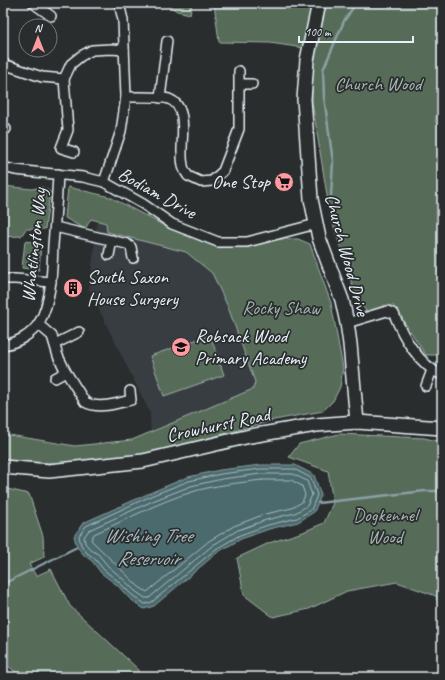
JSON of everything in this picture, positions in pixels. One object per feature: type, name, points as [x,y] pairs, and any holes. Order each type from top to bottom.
[{"type":"main road","name":"Church Wood Drive","points":[[319,3],[307,60],[304,99],[310,199],[324,252],[342,300],[347,322],[357,422]]},
{"type":"main road","name":"Crowhurst Road","points":[[3,467],[49,471],[143,461],[287,429],[316,425],[357,422],[442,428]]},
{"type":"street","points":[[104,182],[120,131],[126,97],[123,20],[120,3]]},
{"type":"street","points":[[40,5],[51,16]]},
{"type":"street","points":[[160,98],[167,41]]},
{"type":"street","points":[[74,152],[60,151],[68,130],[64,79],[71,64],[92,50],[124,50]]},
{"type":"street","points":[[3,64],[42,77],[64,79]]},
{"type":"street","points":[[126,97],[169,99],[177,104],[182,116],[182,165],[188,176],[202,182],[212,181],[223,171],[239,128],[239,71]]},
{"type":"street","points":[[240,84],[252,84]]},
{"type":"street","name":"Bodiam Drive","points":[[3,167],[15,170],[83,177],[104,182],[143,204],[172,224],[218,242],[247,242],[316,224]]},
{"type":"street","name":"Whatlington Way","points":[[3,345],[22,338],[38,324],[44,311],[51,282],[58,174]]},
{"type":"street","points":[[54,227],[127,244],[131,247],[133,258]]},
{"type":"street","points":[[109,256],[112,240]]},
{"type":"street","points":[[3,279],[51,282]]},
{"type":"street","points":[[347,322],[387,311],[394,314],[399,326],[417,354],[432,370],[442,375]]},
{"type":"street","points":[[38,324],[52,336],[58,356],[85,402],[90,405],[103,406],[131,400],[130,391]]},
{"type":"street","points":[[55,344],[79,332]]},
{"type":"street","points":[[426,386],[432,370]]},
{"type":"street","points":[[55,378],[66,372]]},
{"type":"shaded area","name":"Robsack Wood Primary Academy","points":[[97,221],[134,230],[196,254],[236,301],[262,388],[151,440],[150,413],[89,289],[95,243],[73,238],[76,228],[96,232]]},
{"type":"green space","points":[[165,3],[192,3],[190,14],[177,11]]},
{"type":"green space","points":[[214,3],[312,3],[304,48],[270,43],[219,42]]},
{"type":"green space","name":"Church Wood","points":[[325,3],[442,3],[442,109],[439,110],[435,121],[442,128],[442,348],[437,355],[426,355],[393,305],[368,313],[357,300],[330,214],[312,102],[312,58]]},
{"type":"green space","points":[[3,186],[32,189],[42,187],[50,192],[45,229],[26,229],[21,236],[3,237]]},
{"type":"green space","name":"Rocky Shaw","points":[[68,187],[110,197],[165,226],[217,247],[251,246],[279,239],[298,239],[310,244],[331,303],[343,368],[340,387],[333,401],[323,411],[274,420],[145,456],[80,464],[3,461],[3,434],[75,446],[132,440],[253,389],[255,382],[228,307],[212,273],[186,252],[107,232],[106,223],[91,219],[85,229],[65,218]]},
{"type":"green space","points":[[25,241],[41,243],[39,270],[22,268]]},
{"type":"green space","points":[[210,335],[224,375],[164,396],[150,356]]},
{"type":"green space","name":"Dogkennel Wood","points":[[339,434],[424,438],[442,442],[442,619],[436,596],[397,582],[347,591],[309,609],[273,617],[244,595],[237,558],[269,543],[303,532],[324,523],[333,503],[328,471],[289,457],[299,444]]},
{"type":"green space","points":[[3,488],[29,494],[43,536],[44,557],[29,564],[36,576],[51,569],[70,606],[139,670],[140,677],[22,677],[3,662]]},
{"type":"water","name":"Wishing Tree Reservoir","points":[[261,465],[295,465],[314,475],[321,495],[314,512],[298,522],[269,529],[241,539],[218,552],[154,606],[144,609],[129,598],[117,585],[101,573],[92,561],[77,547],[74,536],[83,523],[152,492],[188,477],[220,470]]},
{"type":"waterway","points":[[331,196],[333,162],[324,97],[323,70],[344,21],[356,3]]},
{"type":"waterway","points":[[318,503],[425,491],[442,491]]},
{"type":"waterway","points":[[3,584],[77,547]]},
{"type":"place","name":"One Stop","points":[[284,182]]},
{"type":"place","name":"South Saxon House Surgery","points":[[73,288]]},
{"type":"place","name":"Robsack Wood Primary Academy","points":[[181,347]]}]
